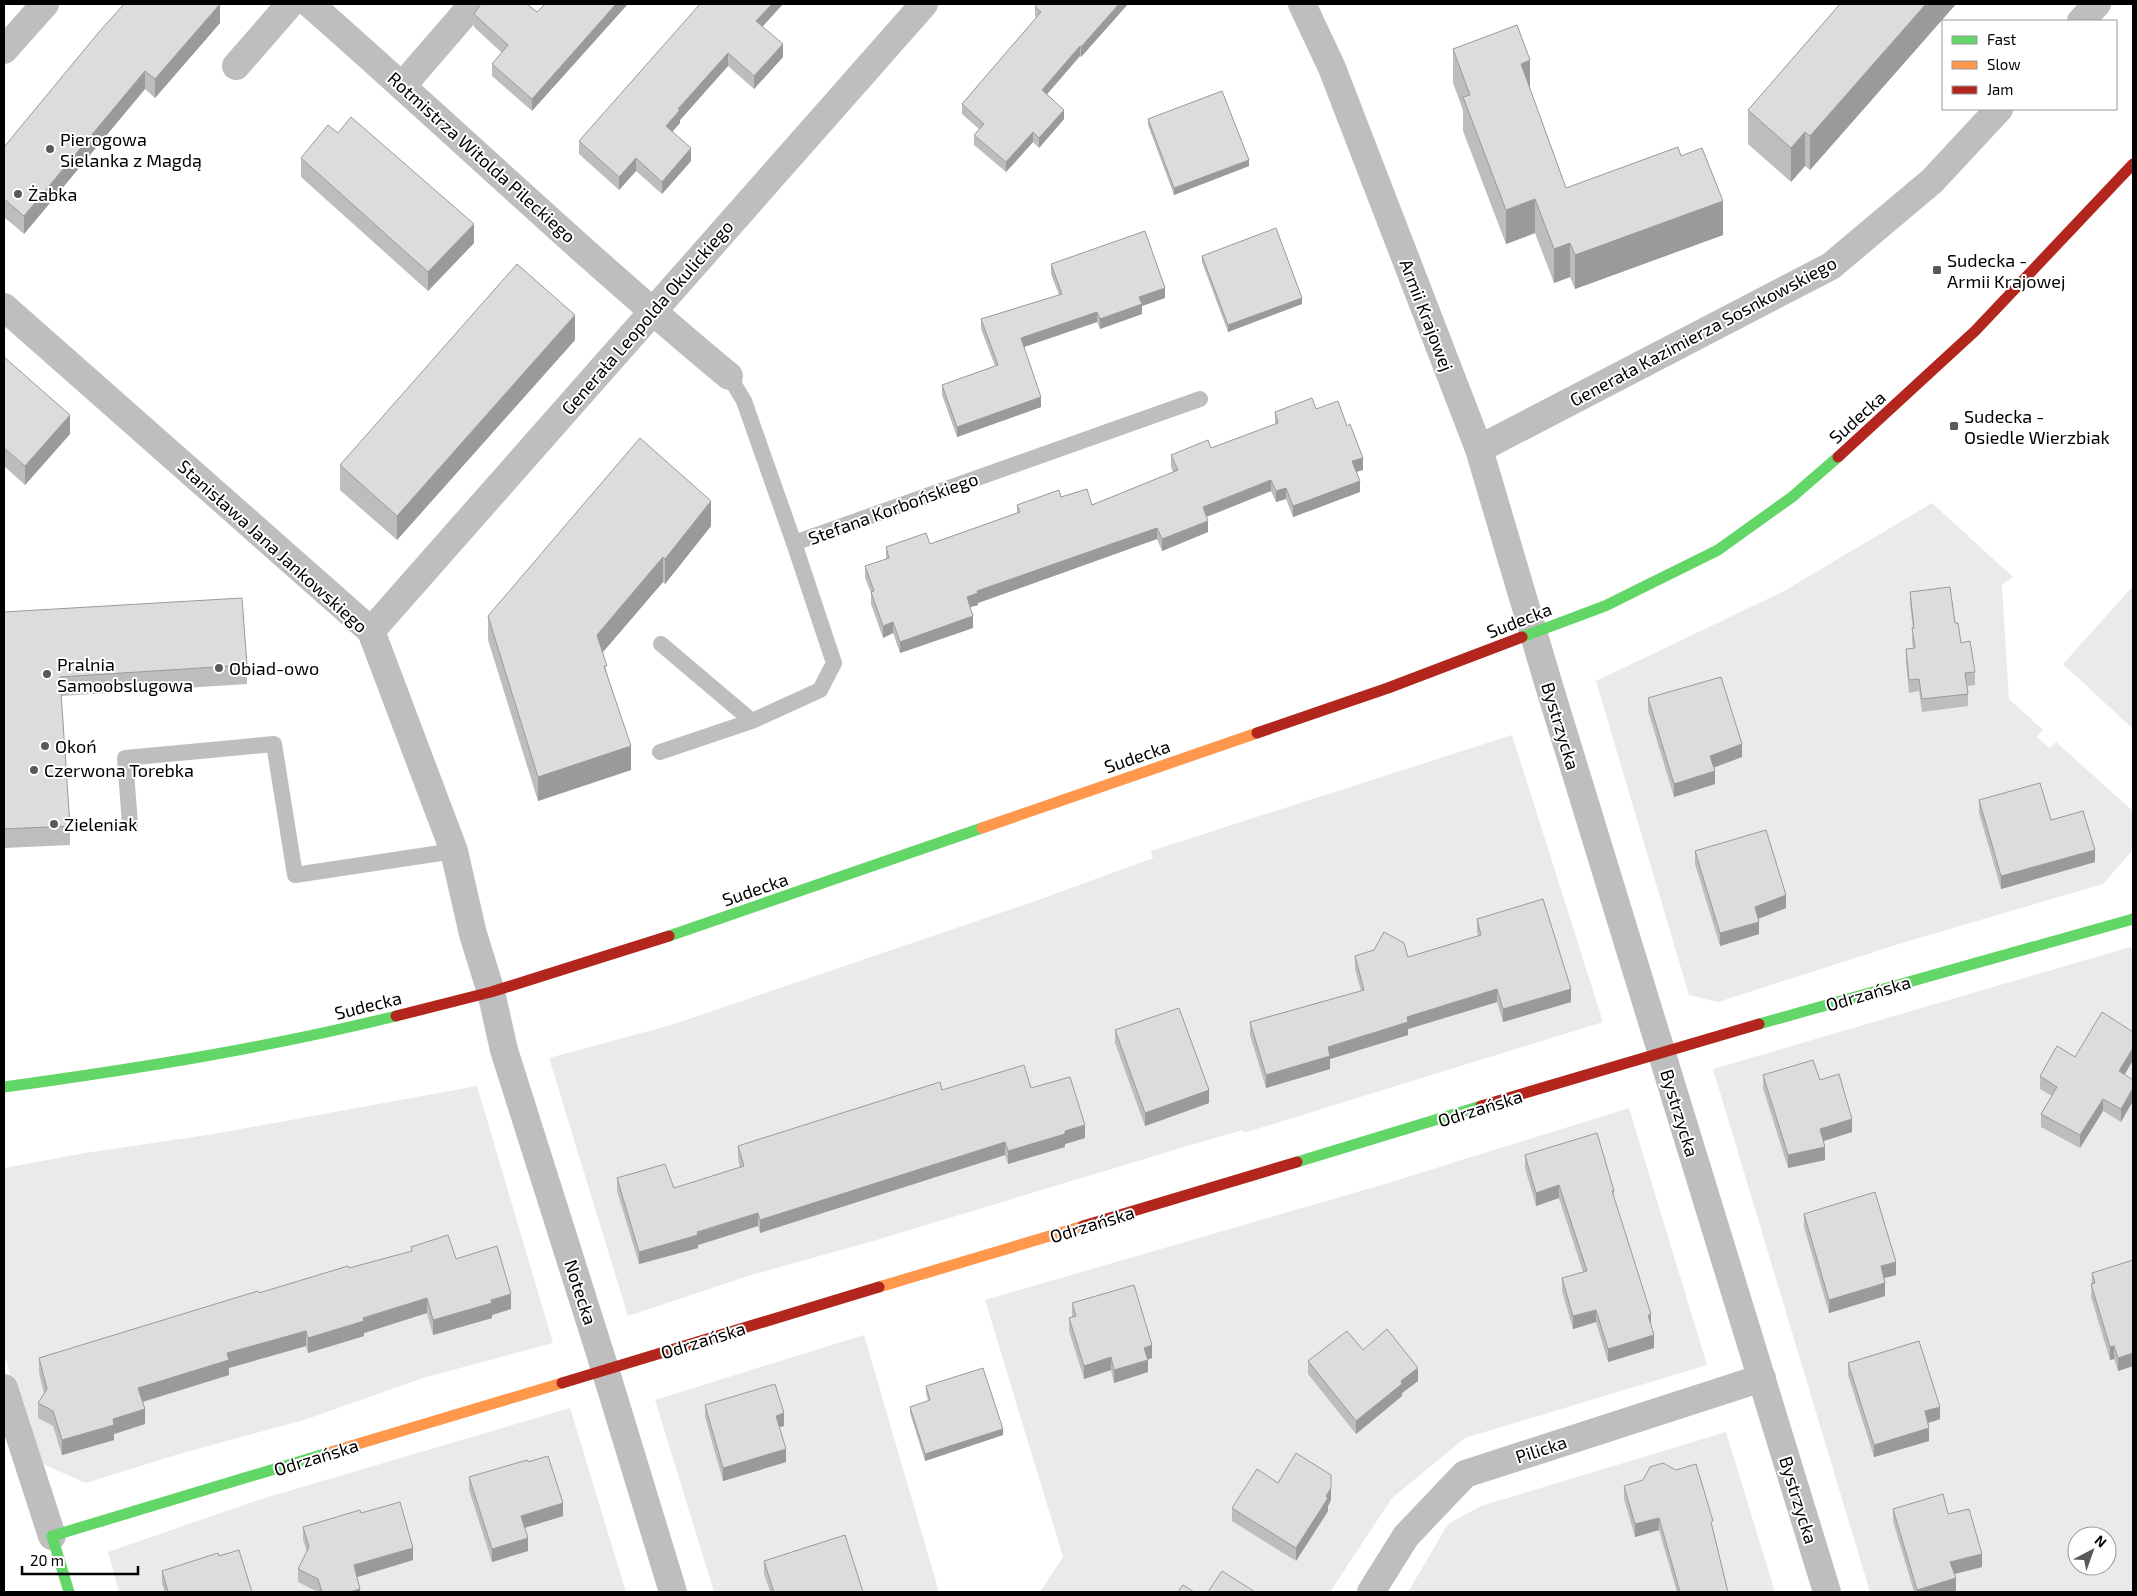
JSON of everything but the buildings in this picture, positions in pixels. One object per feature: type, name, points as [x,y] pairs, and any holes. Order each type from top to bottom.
[{"type":"street","points":[[4,50],[45,4]]},
{"type":"street","points":[[236,66],[290,4]]},
{"type":"street","name":"Rotmistrza Witolda Pileckiego","points":[[310,4],[403,85],[652,312]]},
{"type":"street","points":[[403,85],[473,4]]},
{"type":"street","name":"Generała Leopolda Okulickiego","points":[[371,631],[924,4]]},
{"type":"street","name":"Armii Krajowej","points":[[1302,4],[1332,68],[1479,449],[1534,633]]},
{"type":"street","points":[[2082,20],[2097,4]]},
{"type":"street","name":"Generała Kazimierza Sosnkowskiego","points":[[1479,449],[1831,266],[1932,181],[1998,110]]},
{"type":"street","name":"Sudecka","points":[[4,1087],[147,1067],[328,1033],[491,992],[708,923],[1388,688],[1605,606],[1718,550],[1792,497],[1863,436],[1975,331],[2133,164]]},
{"type":"street","name":"Stanisława Jana Jankowskiego","points":[[4,307],[371,631],[454,851],[473,934],[491,992]]},
{"type":"street","name":"Stefana Korbońskiego","points":[[652,312],[729,376]]},
{"type":"street","name":"Bystrzycka","points":[[1534,633],[1827,1592]]},
{"type":"street","name":"Odrzańska","points":[[52,1536],[1662,1052],[2133,919]]},
{"type":"street","name":"Notecka","points":[[491,992],[504,1050],[673,1592]]},
{"type":"street","name":"Pilicka","points":[[1371,1592],[1406,1536],[1464,1474],[1762,1378]]},
{"type":"street","points":[[4,1388],[70,1592]]},
{"type":"lane","name":"Stefana Korbońskiego","points":[[729,376],[744,401],[794,543],[1200,399]]},
{"type":"lane","points":[[660,752],[752,721],[820,690],[834,663],[794,543]]},
{"type":"lane","points":[[661,644],[752,721]]},
{"type":"lane","points":[[130,824],[125,758],[274,744],[296,875],[454,851]]},
{"type":"shaded area","points":[[1932,503],[2013,577],[2002,585],[2009,699],[2043,730],[2037,737],[2050,748],[2056,742],[2133,811],[2133,850],[2103,884],[1902,943],[1718,1002],[1689,995],[1596,681],[1784,591]]},
{"type":"shaded area","points":[[2133,586],[2133,729],[2063,664]]},
{"type":"shaded area","points":[[1512,735],[1603,1022],[1244,1133],[1243,1130],[1194,1144],[873,1241],[748,1276],[628,1316],[549,1058],[671,1025],[1030,903],[1153,858],[1151,851]]},
{"type":"shaded area","points":[[2130,947],[2133,949],[2133,1592],[1870,1592],[1713,1069]]},
{"type":"shaded area","points":[[477,1086],[553,1343],[423,1378],[304,1420],[179,1454],[86,1483],[36,1461],[4,1354],[4,1168],[85,1153],[214,1134]]},
{"type":"shaded area","points":[[1629,1108],[1707,1365],[1465,1438],[1392,1498],[1330,1592],[1040,1592],[1063,1557],[985,1300],[1385,1184]]},
{"type":"shaded area","points":[[864,1335],[939,1592],[714,1592],[655,1400]]},
{"type":"shaded area","points":[[570,1408],[626,1592],[119,1592],[108,1552],[258,1500]]},
{"type":"shaded area","points":[[1726,1432],[1775,1592],[1408,1592],[1448,1524],[1481,1506]]},
{"type":"traffic: fast","points":[[1522,637],[1605,606],[1718,550],[1792,497],[1838,457]]},
{"type":"traffic: fast","points":[[669,936],[982,828]]},
{"type":"traffic: fast","points":[[1759,1024],[2133,919]]},
{"type":"traffic: fast","points":[[4,1087],[201,1057],[348,1028],[396,1016]]},
{"type":"traffic: fast","points":[[1297,1162],[1481,1106]]},
{"type":"traffic: fast","points":[[69,1592],[52,1536],[331,1452]]},
{"type":"traffic: slow","points":[[982,828],[1257,733]]},
{"type":"traffic: slow","points":[[879,1287],[1083,1226]]},
{"type":"traffic: slow","points":[[331,1452],[562,1383]]},
{"type":"traffic: jam","points":[[1838,457],[1975,331],[2133,164]]},
{"type":"traffic: jam","points":[[1257,733],[1388,688],[1522,637]]},
{"type":"traffic: jam","points":[[396,1016],[491,992],[669,936]]},
{"type":"traffic: jam","points":[[1481,1106],[1759,1024]]},
{"type":"traffic: jam","points":[[1083,1226],[1297,1162]]},
{"type":"traffic: jam","points":[[562,1383],[879,1287]]},
{"type":"place","name":"Pierogowa Sielanka z Magdą","points":[[50,149]]},
{"type":"place","name":"Żabka","points":[[18,194]]},
{"type":"place","name":"Sudecka - Armii Krajowej","points":[[1937,270]]},
{"type":"place","name":"Sudecka - Osiedle Wierzbiak","points":[[1954,426]]},
{"type":"place","name":"Obiad-owo","points":[[219,668]]},
{"type":"place","name":"Pralnia Samoobslugowa","points":[[47,674]]},
{"type":"place","name":"Okoń","points":[[45,746]]},
{"type":"place","name":"Czerwona Torebka","points":[[34,770]]},
{"type":"place","name":"Zieleniak","points":[[54,824]]}]
